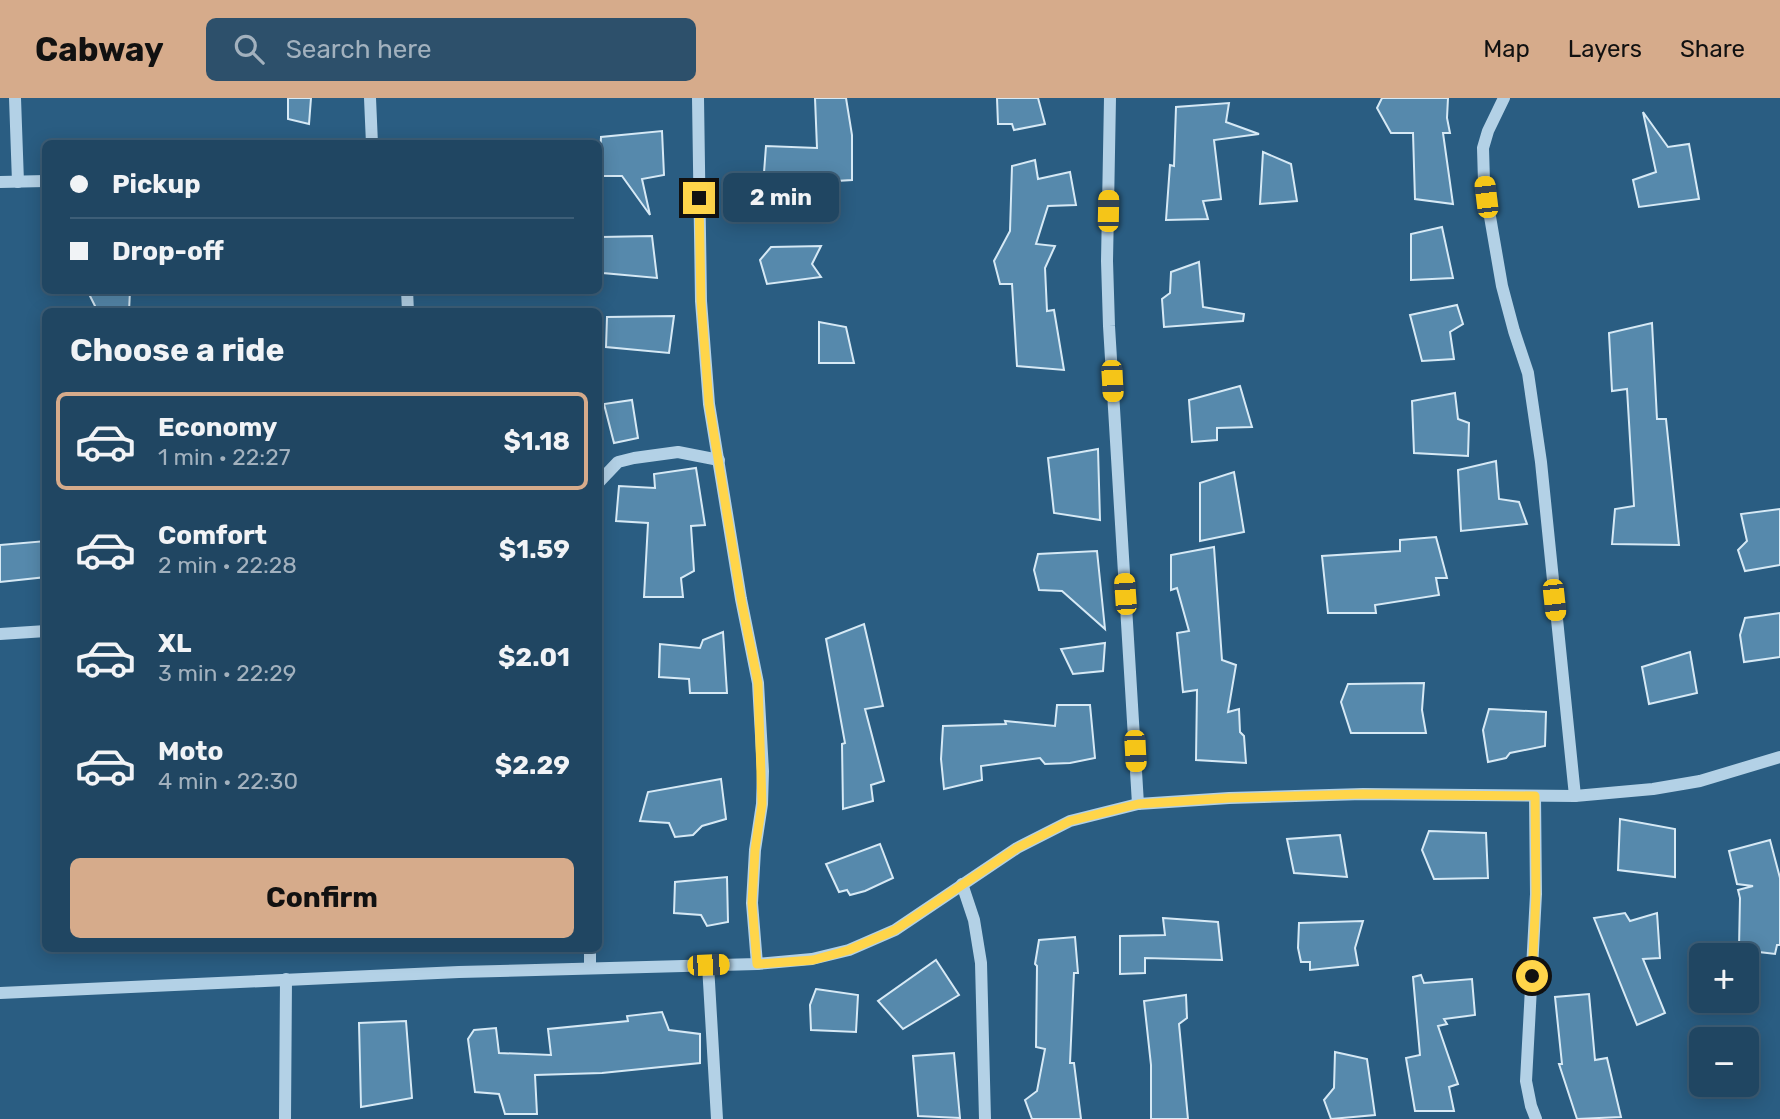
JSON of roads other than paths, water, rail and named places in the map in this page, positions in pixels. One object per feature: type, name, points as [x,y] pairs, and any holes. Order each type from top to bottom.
[{"type":"street","points":[[15,98],[18,181]]},
{"type":"street","points":[[370,98],[372,140]]},
{"type":"street","points":[[698,98],[701,301],[709,404],[741,599],[758,683],[762,804],[755,850],[752,903],[757,964]]},
{"type":"street","points":[[1110,98],[1107,261],[1109,313],[1138,804]]},
{"type":"street","points":[[1504,98],[1483,148],[1484,182],[1502,286],[1530,386],[1541,462],[1575,796]]},
{"type":"street","points":[[0,182],[42,181]]},
{"type":"street","points":[[602,479],[618,462],[634,458],[678,452],[719,460]]},
{"type":"street","points":[[0,634],[42,631]]},
{"type":"street","points":[[0,993],[286,979],[813,960],[849,950],[895,930],[1017,848],[1070,821],[1138,804],[1363,794],[1575,796],[1653,789],[1700,781],[1780,757]]},
{"type":"street","points":[[1535,796],[1536,894],[1526,1081],[1536,1119]]},
{"type":"street","points":[[962,884],[974,920],[981,963],[985,1119]]},
{"type":"street","points":[[590,952],[590,968]]},
{"type":"street","points":[[708,965],[717,1119]]},
{"type":"street","points":[[285,1119],[286,979]]}]
